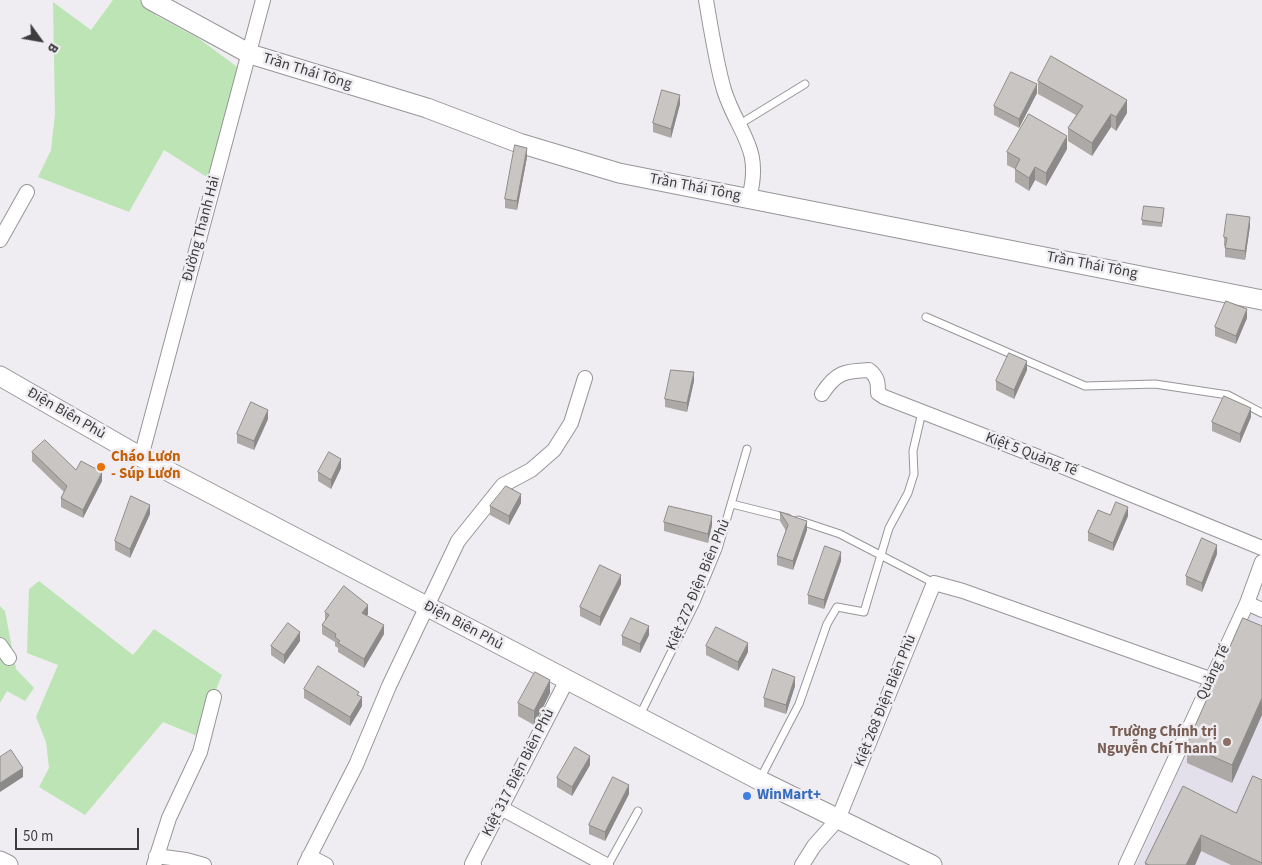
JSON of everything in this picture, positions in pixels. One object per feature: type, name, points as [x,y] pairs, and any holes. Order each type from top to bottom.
[{"type":"street","name":"Trần Thái Tông","points":[[151,0],[250,54],[427,108],[519,143],[619,173],[1262,300]]},
{"type":"street","name":"Đường Thanh Hải","points":[[141,458],[263,0]]},
{"type":"street","points":[[706,0],[724,90],[748,142],[754,169],[754,178],[749,198]]},
{"type":"street","points":[[0,240],[27,192]]},
{"type":"street","name":"Kiệt 5 Quảng Tế","points":[[822,394],[834,378],[846,371],[869,370],[878,382],[878,393],[1262,548]]},
{"type":"street","name":"Điện Biên Phủ","points":[[0,376],[141,458],[759,780],[932,865]]},
{"type":"street","points":[[326,865],[307,860],[356,766],[389,686],[458,541],[503,485],[530,470],[554,450],[570,424],[586,378]]},
{"type":"street","name":"Quảng Tế","points":[[1126,865],[1210,679],[1247,603],[1262,562]]},
{"type":"street","points":[[934,583],[963,591],[1210,679]]},
{"type":"street","name":"Kiệt 268 Điện Biên Phủ","points":[[802,865],[814,846],[838,819],[934,583]]},
{"type":"street","points":[[1247,603],[1262,610]]},
{"type":"street","points":[[0,645],[9,658]]},
{"type":"street","name":"Kiệt 317 Điện Biên Phủ","points":[[474,865],[472,864],[566,680]]},
{"type":"street","points":[[204,865],[186,860],[156,860],[169,818],[200,752],[214,697]]},
{"type":"street","points":[[501,808],[607,865]]},
{"type":"street","points":[[0,861],[8,865]]},
{"type":"lane","points":[[740,124],[805,84]]},
{"type":"lane","points":[[926,317],[1085,386],[1154,384],[1228,395],[1262,412]]},
{"type":"lane","points":[[759,780],[799,704],[827,624],[837,607],[864,612],[889,528],[908,493],[914,474],[913,451],[922,412]]},
{"type":"lane","name":"Kiệt 272 Điện Biên Phủ","points":[[639,718],[696,602],[718,549],[747,449]]},
{"type":"lane","points":[[732,504],[813,524],[840,534],[934,583]]},
{"type":"lane","points":[[607,865],[638,811]]},
{"type":"shaded area","name":"Trường Chính trị Nguyễn Chí Thanh","points":[[1250,613],[1262,619],[1262,865],[1136,865]]},
{"type":"green space","points":[[113,0],[140,0],[157,16],[198,38],[244,72],[213,181],[164,150],[129,212],[38,177],[51,150],[55,114],[53,2],[91,30]]},
{"type":"green space","points":[[39,581],[133,655],[154,629],[222,675],[197,736],[163,722],[85,815],[39,787],[49,768],[46,742],[36,717],[58,665],[27,653],[29,589]]},
{"type":"green space","points":[[0,606],[5,611],[16,669],[34,688],[25,701],[7,691],[0,703]]},
{"type":"building","points":[[1051,56],[1127,100],[1116,117],[1111,114],[1092,143],[1068,128],[1083,106],[1038,81]]},
{"type":"building","points":[[1011,72],[1037,84],[1019,119],[994,106]]},
{"type":"building","points":[[662,90],[680,95],[671,129],[653,123]]},
{"type":"building","points":[[1029,114],[1067,136],[1046,173],[1035,167],[1029,178],[1015,169],[1020,159],[1007,152]]},
{"type":"building","points":[[515,145],[527,148],[517,201],[505,199]]},
{"type":"building","points":[[1144,206],[1164,208],[1162,223],[1142,220]]},
{"type":"building","points":[[1227,214],[1250,217],[1245,251],[1225,248],[1227,238],[1224,237]]},
{"type":"building","points":[[1226,301],[1247,309],[1236,336],[1215,327]]},
{"type":"building","points":[[1009,353],[1027,361],[1014,390],[996,381]]},
{"type":"building","points":[[671,370],[694,372],[687,403],[665,399]]},
{"type":"building","points":[[1224,396],[1251,408],[1240,434],[1212,422]]},
{"type":"building","points":[[251,402],[268,410],[254,441],[237,434]]},
{"type":"building","points":[[45,440],[76,470],[81,461],[102,472],[83,510],[61,498],[67,486],[32,452]]},
{"type":"building","points":[[329,452],[341,459],[331,480],[318,472]]},
{"type":"building","points":[[506,486],[521,494],[509,516],[490,506]]},
{"type":"building","points":[[131,496],[150,505],[130,549],[115,541]]},
{"type":"building","points":[[1116,502],[1128,507],[1113,543],[1088,532],[1098,510],[1110,515]]},
{"type":"building","points":[[669,506],[712,516],[708,534],[664,522]]},
{"type":"building","points":[[780,512],[807,521],[793,561],[777,556],[788,525]]},
{"type":"building","points":[[1202,538],[1217,545],[1202,583],[1186,576]]},
{"type":"building","points":[[825,546],[841,552],[824,600],[808,595]]},
{"type":"building","points":[[600,565],[621,575],[600,617],[580,607]]},
{"type":"building","points":[[344,586],[368,605],[362,613],[384,625],[364,659],[338,643],[340,641],[335,637],[336,634],[322,625],[329,615],[325,612]]},
{"type":"building","points":[[631,618],[649,626],[640,644],[622,636]]},
{"type":"building","points":[[1243,618],[1262,626],[1262,698],[1232,765],[1187,745]]},
{"type":"building","points":[[288,623],[300,632],[284,655],[271,646]]},
{"type":"building","points":[[716,627],[748,643],[738,662],[706,646]]},
{"type":"building","points":[[318,666],[359,692],[357,695],[362,697],[350,717],[304,689]]},
{"type":"building","points":[[773,669],[795,677],[786,705],[764,698]]},
{"type":"building","points":[[535,672],[550,680],[534,711],[518,703]]},
{"type":"building","points":[[575,747],[590,756],[572,787],[557,778]]},
{"type":"building","points":[[11,750],[23,768],[0,783],[0,757]]},
{"type":"building","points":[[1253,776],[1262,780],[1262,863],[1201,835],[1186,865],[1149,865],[1145,863],[1183,786],[1236,813]]},
{"type":"building","points":[[613,777],[629,785],[605,832],[589,825]]},
{"type":"place","name":"Cháo Lươn - Súp Lươn","points":[[101,467]]},
{"type":"place","name":"Trường Chính trị Nguyễn Chí Thanh","points":[[1227,742]]},
{"type":"place","name":"WinMart+","points":[[747,796]]}]
